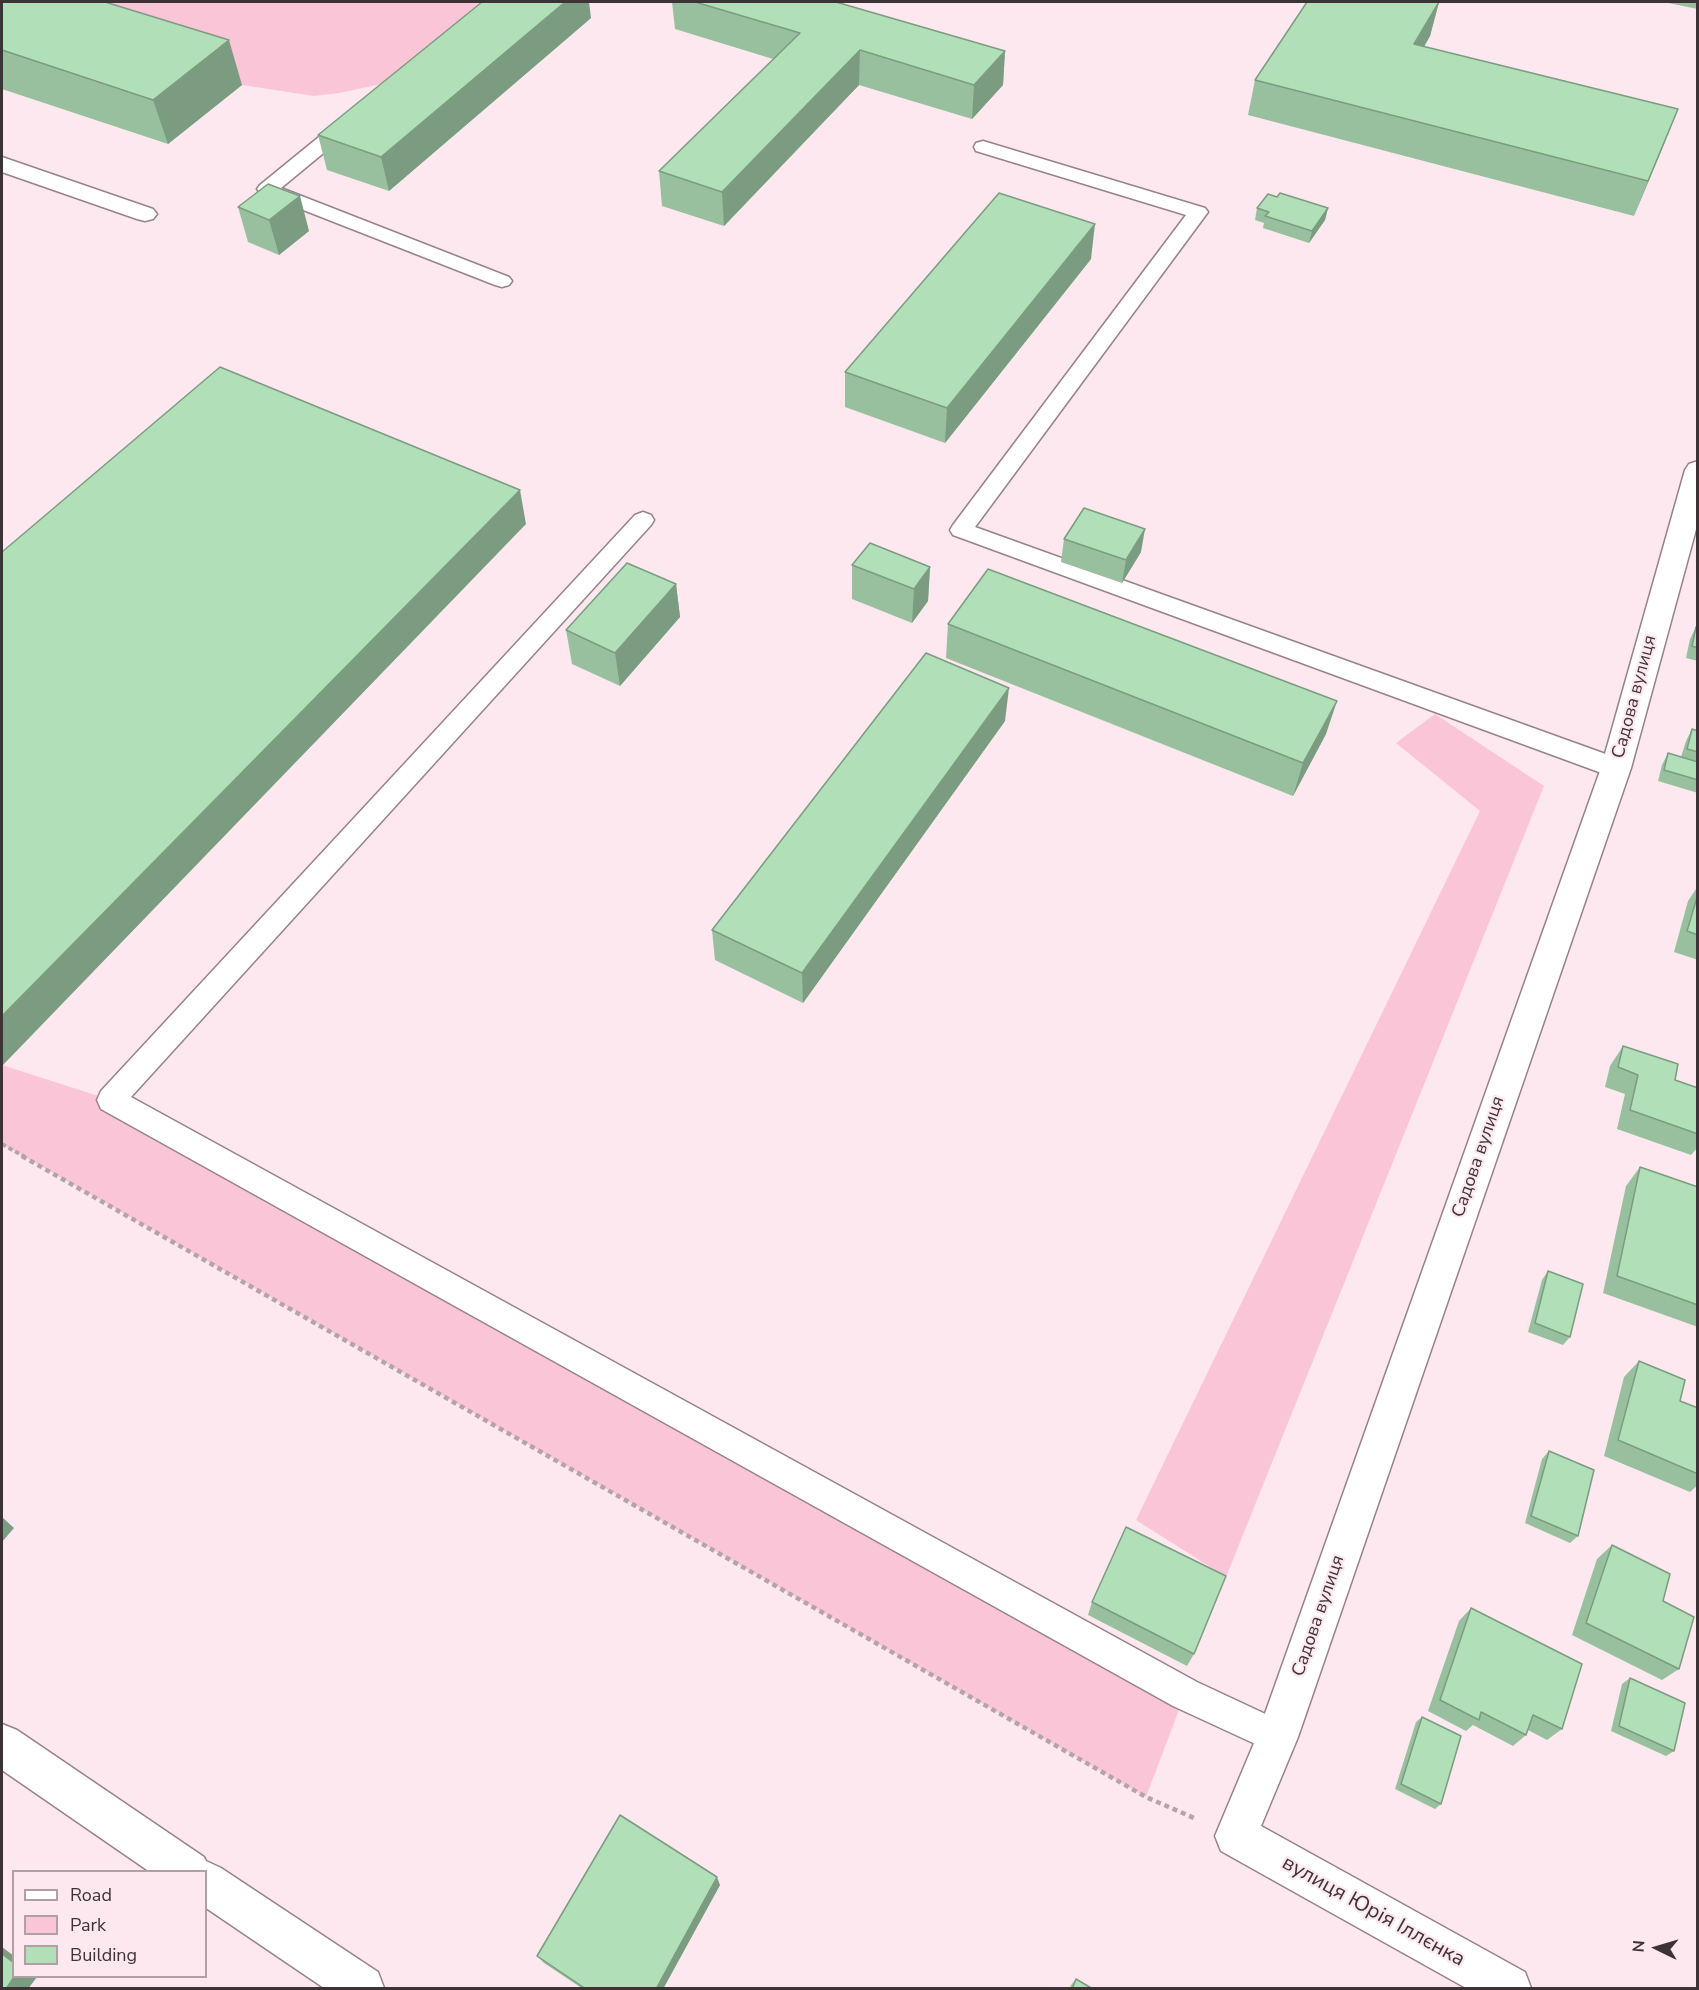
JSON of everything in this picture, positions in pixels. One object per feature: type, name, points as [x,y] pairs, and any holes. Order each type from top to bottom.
[{"type":"street","points":[[2,164],[145,214]]},
{"type":"street","name":"Садова вулиця","points":[[1236,1836],[1277,1737],[1616,768],[1698,471]]},
{"type":"street","points":[[2,1745],[186,1870]]},
{"type":"street","name":"вулиця Юрія Іллєнка","points":[[1236,1836],[1509,1989]]},
{"type":"street","points":[[207,1884],[362,1989]]},
{"type":"lane","points":[[364,109],[267,189],[502,281]]},
{"type":"lane","points":[[983,147],[1198,212],[961,530],[1616,768]]},
{"type":"lane","points":[[643,520],[111,1100],[1185,1694],[1277,1737]]},
{"type":"path","points":[[2,1144],[1146,1797],[1236,1836]]},
{"type":"green space","points":[[2,2],[494,2],[400,80],[314,96],[242,85]]},
{"type":"green space","points":[[1435,714],[1544,786],[1226,1577],[1136,1520],[1480,811],[1396,743]]},
{"type":"green space","points":[[2,1065],[111,1100],[1185,1694],[1146,1797],[2,1144]]},
{"type":"building","points":[[2,2],[105,2],[229,40],[153,100],[2,50]]},
{"type":"building","points":[[482,2],[565,2],[381,157],[318,135]]},
{"type":"building","points":[[695,2],[836,2],[1005,51],[974,85],[860,50],[722,192],[659,171],[800,33]]},
{"type":"building","points":[[1307,2],[1439,2],[1414,44],[1678,109],[1648,181],[1255,80]]},
{"type":"building","points":[[268,184],[300,196],[269,220],[238,207]]},
{"type":"building","points":[[999,193],[1095,224],[947,408],[845,372]]},
{"type":"building","points":[[1280,193],[1328,208],[1312,231],[1265,216],[1269,212],[1257,208],[1268,194],[1277,197]]},
{"type":"building","points":[[220,367],[520,490],[2,1016],[2,552]]},
{"type":"building","points":[[1084,508],[1145,529],[1126,560],[1064,539]]},
{"type":"building","points":[[870,543],[930,567],[914,589],[852,565]]},
{"type":"building","points":[[627,563],[676,584],[615,653],[566,630]]},
{"type":"building","points":[[988,569],[1337,701],[1303,763],[948,624]]},
{"type":"building","points":[[1696,627],[1698,627],[1698,648],[1692,646]]},
{"type":"building","points":[[926,653],[1009,688],[802,973],[712,930]]},
{"type":"building","points":[[1692,729],[1698,731],[1698,752],[1687,749]]},
{"type":"building","points":[[1668,753],[1698,762],[1698,780],[1664,770]]},
{"type":"building","points":[[1698,894],[1698,935],[1687,931]]},
{"type":"building","points":[[1623,1046],[1678,1064],[1675,1080],[1698,1088],[1698,1134],[1630,1110],[1638,1075],[1618,1067]]},
{"type":"building","points":[[1640,1167],[1698,1187],[1698,1305],[1617,1276]]},
{"type":"building","points":[[1548,1271],[1583,1284],[1570,1337],[1535,1323]]},
{"type":"building","points":[[1639,1361],[1685,1380],[1680,1401],[1698,1408],[1698,1474],[1618,1440]]},
{"type":"building","points":[[1549,1451],[1594,1470],[1578,1536],[1531,1516]]},
{"type":"building","points":[[1126,1527],[1226,1576],[1194,1654],[1092,1602]]},
{"type":"building","points":[[1612,1545],[1670,1574],[1663,1601],[1694,1617],[1679,1669],[1586,1623]]},
{"type":"building","points":[[1471,1608],[1582,1664],[1562,1729],[1533,1715],[1526,1735],[1481,1712],[1479,1720],[1440,1700]]},
{"type":"building","points":[[1630,1678],[1685,1703],[1674,1751],[1619,1726]]},
{"type":"building","points":[[1422,1717],[1461,1736],[1441,1804],[1401,1784]]},
{"type":"building","points":[[620,1815],[717,1877],[656,1989],[586,1989],[537,1956]]},
{"type":"building","points":[[2,1954],[12,1962],[13,1978],[6,1989],[2,1989]]},
{"type":"building","points":[[1076,1979],[1093,1989],[1072,1989]]}]
